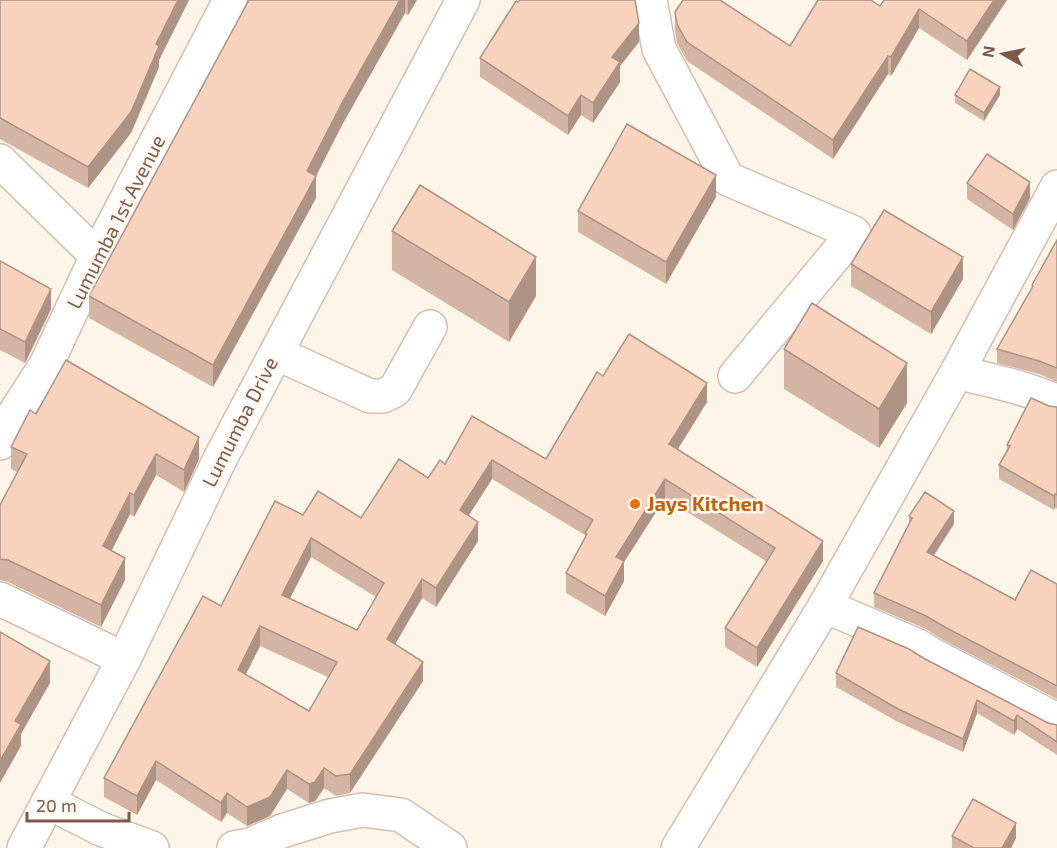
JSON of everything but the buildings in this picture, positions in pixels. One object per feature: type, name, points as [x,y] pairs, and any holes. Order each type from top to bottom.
[{"type":"street","name":"Lumumba 1st Avenue","points":[[4,422],[46,365],[97,256],[230,0]]},
{"type":"street","name":"Lumumba Drive","points":[[24,848],[124,659],[220,459],[463,0]]},
{"type":"street","points":[[650,0],[658,49],[728,178],[855,233],[735,376]]},
{"type":"street","points":[[0,161],[97,256]]},
{"type":"street","points":[[678,848],[825,606],[957,372],[1057,187]]},
{"type":"street","points":[[276,353],[369,396],[383,396],[395,390],[430,327]]},
{"type":"street","points":[[957,372],[1022,389],[1057,402]]},
{"type":"street","points":[[0,599],[124,659]]},
{"type":"street","points":[[825,606],[918,646],[944,662],[1057,720]]},
{"type":"street","points":[[48,802],[102,829],[152,848]]},
{"type":"street","points":[[234,848],[250,845],[282,831],[330,816],[363,810],[401,815],[450,848]]},
{"type":"place","name":"Jays Kitchen","points":[[635,504]]}]
